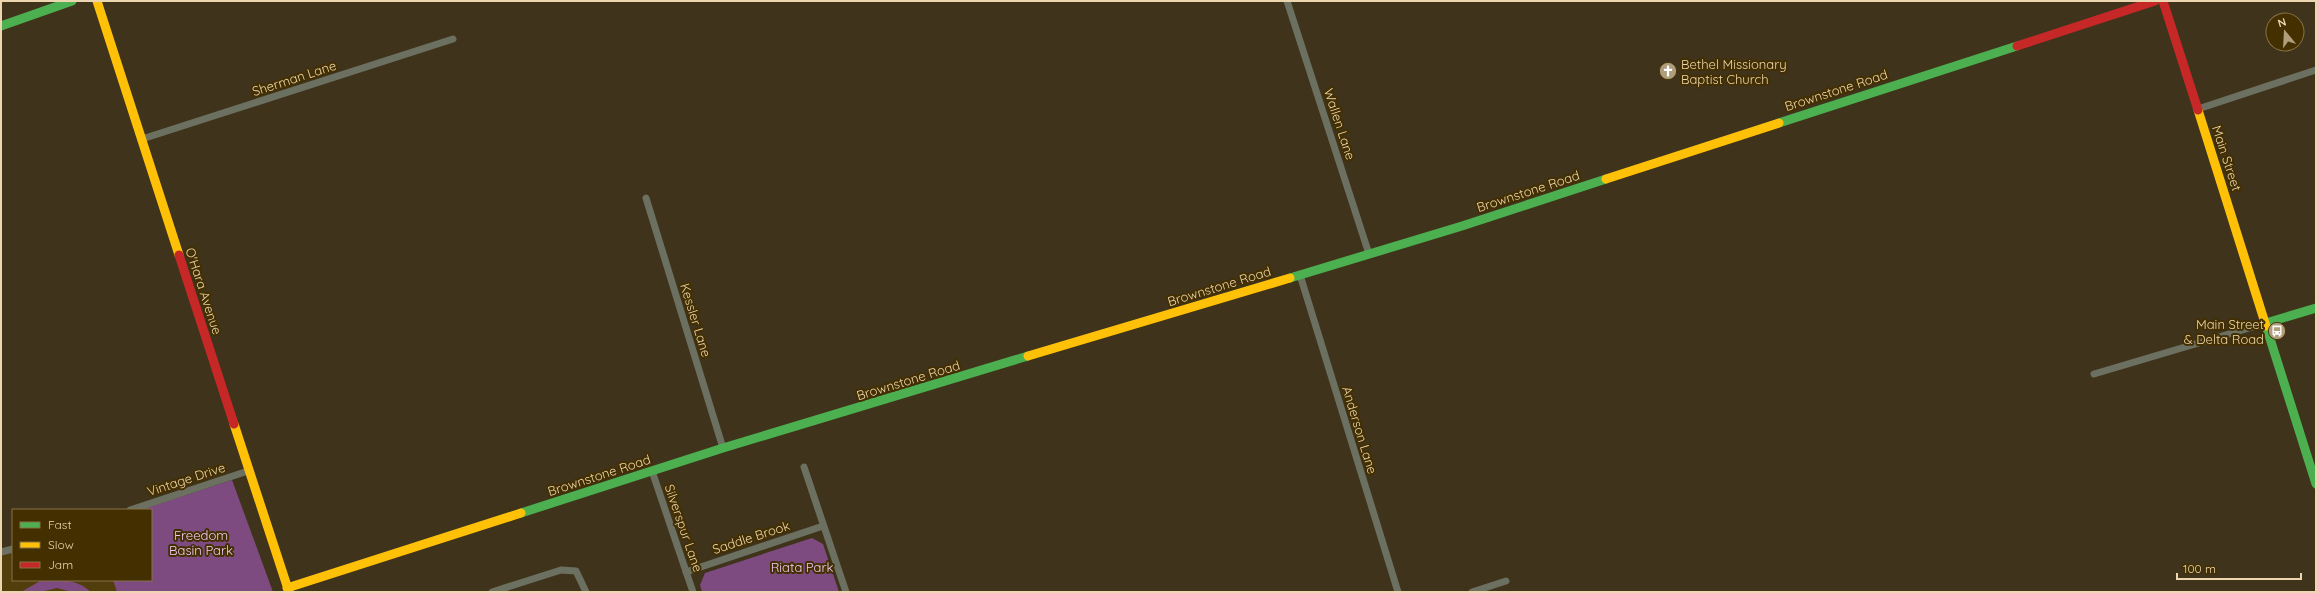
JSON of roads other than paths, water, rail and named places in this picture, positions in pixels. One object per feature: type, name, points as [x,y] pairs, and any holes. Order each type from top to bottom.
[{"type":"street","points":[[1,26],[72,1]]},
{"type":"street","name":"O'Hara Avenue","points":[[97,1],[288,591]]},
{"type":"street","name":"Wallen Lane","points":[[1287,1],[1369,254]]},
{"type":"street","name":"Brownstone Road","points":[[288,591],[723,448],[1469,224],[2155,1]]},
{"type":"street","name":"Main Street","points":[[2163,1],[2316,484]]},
{"type":"street","name":"Sherman Lane","points":[[142,139],[452,39]]},
{"type":"street","points":[[2198,109],[2316,70]]},
{"type":"street","name":"Kessler Lane","points":[[646,198],[723,448]]},
{"type":"street","name":"Anderson Lane","points":[[1300,275],[1398,592]]},
{"type":"street","points":[[2094,374],[2316,308]]},
{"type":"street","points":[[804,467],[846,592]]},
{"type":"street","name":"Vintage Drive","points":[[133,509],[248,471]]},
{"type":"street","name":"Silverspur Lane","points":[[652,471],[693,592]]},
{"type":"street","name":"Saddle Brook","points":[[686,572],[823,526]]},
{"type":"street","points":[[1,552],[12,548]]},
{"type":"street","points":[[492,592],[561,570],[576,571],[586,592]]},
{"type":"street","points":[[1472,592],[1506,581]]},
{"type":"place","name":"Bethel Missionary Baptist Church","points":[[1668,71]]},
{"type":"place","name":"Main Street & Delta Road","points":[[2277,331]]},
{"type":"park label","name":"Freedom Basin Park","points":[[201,542]]},
{"type":"park label","name":"Riata Park","points":[[802,567]]}]
